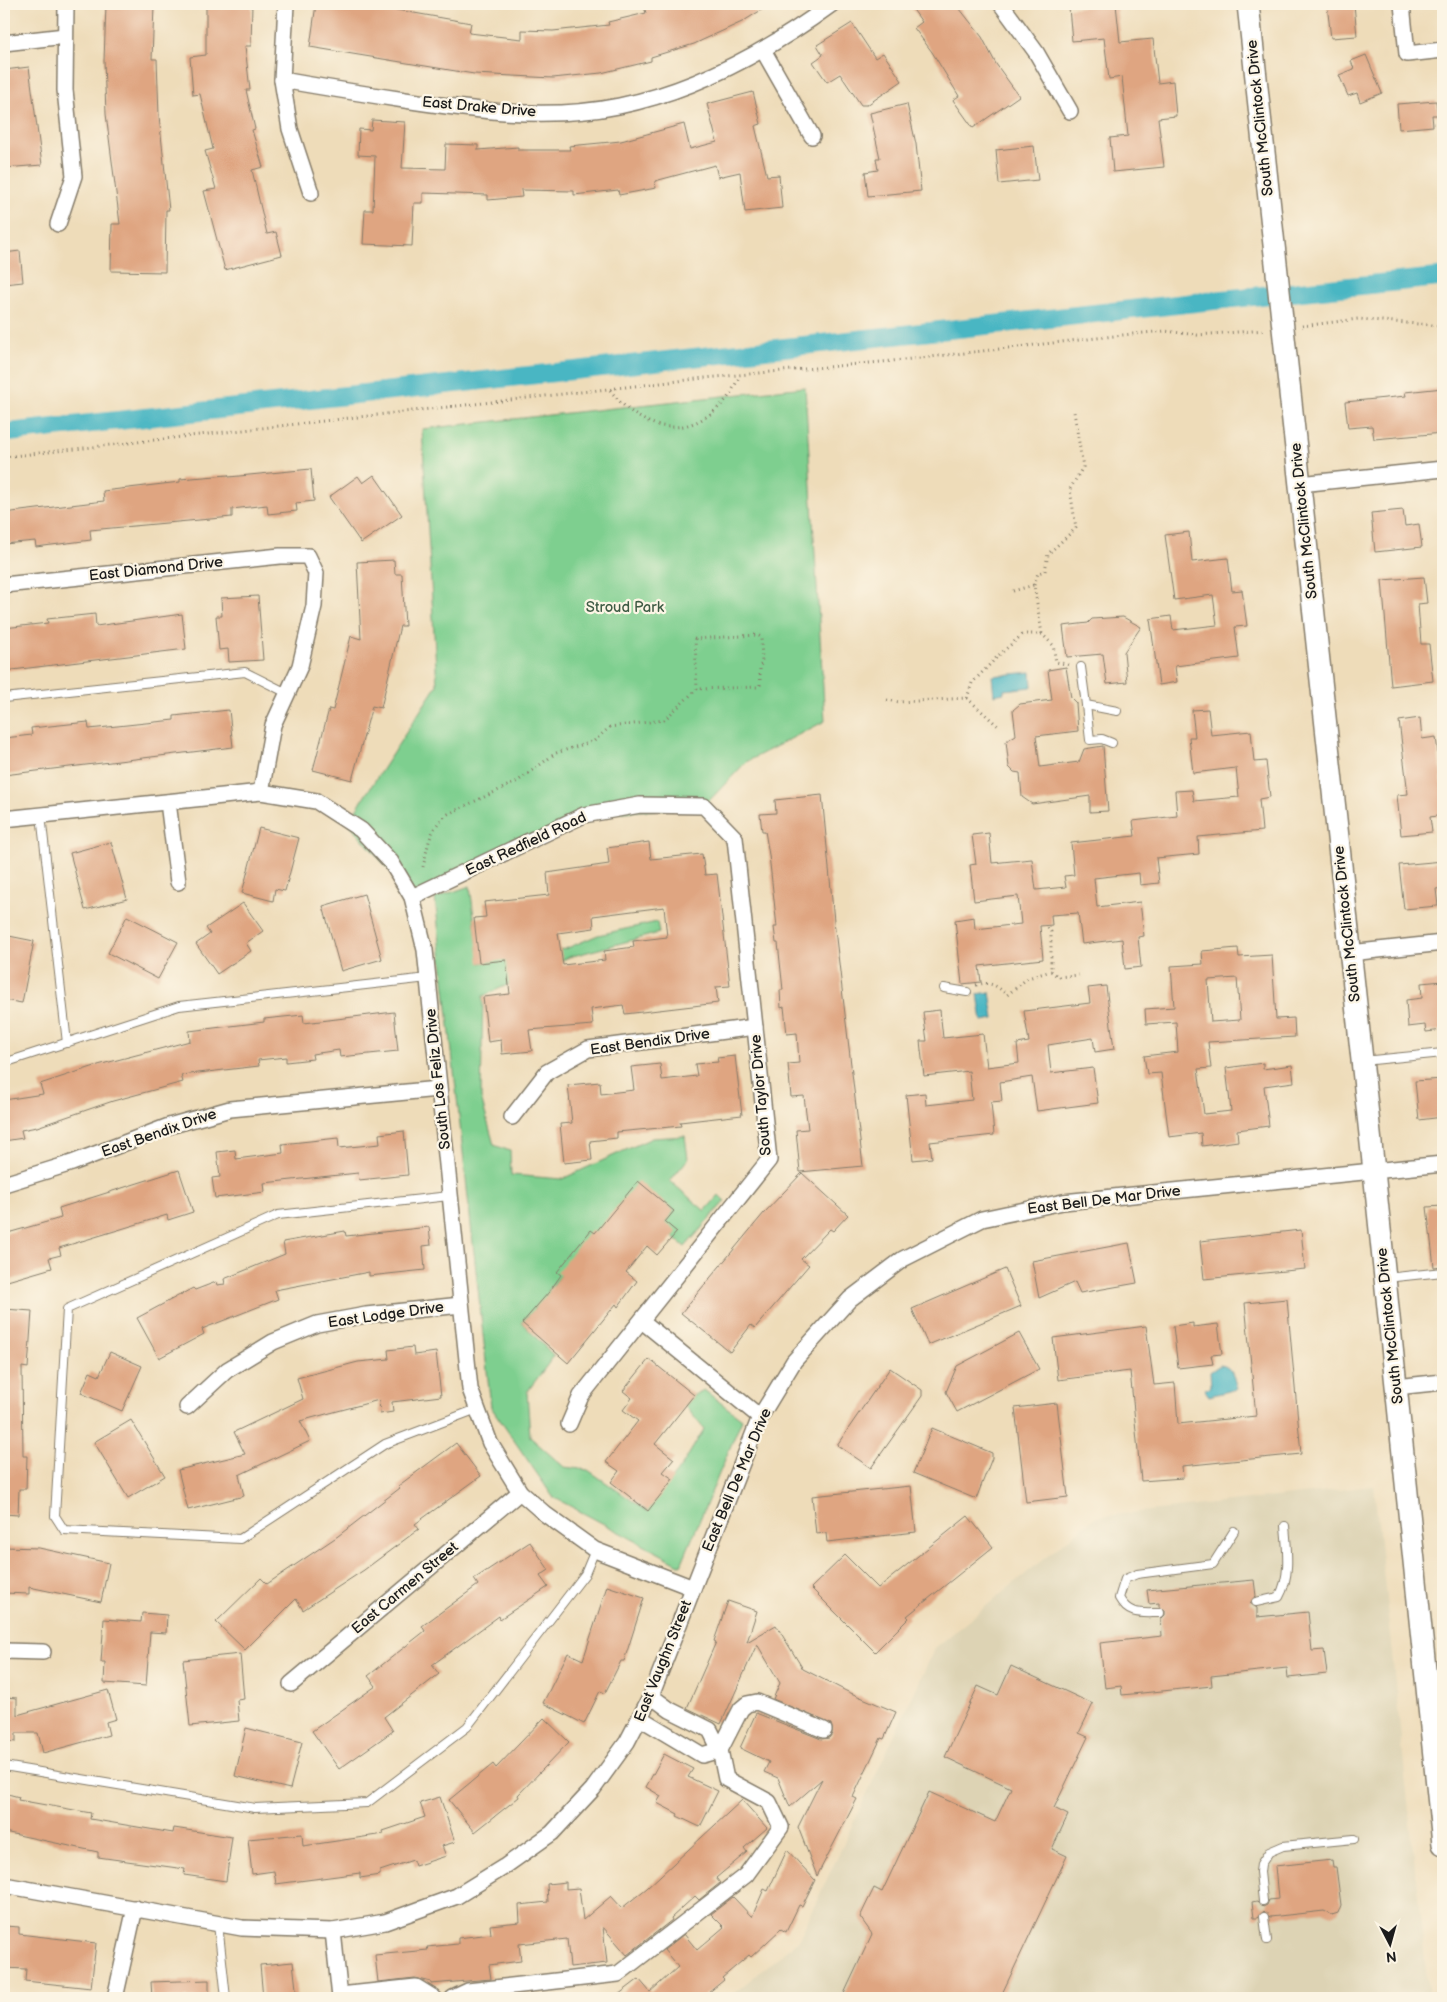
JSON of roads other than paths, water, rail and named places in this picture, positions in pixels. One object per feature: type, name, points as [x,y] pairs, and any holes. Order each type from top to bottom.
[{"type":"main road","name":"South McClintock Drive","points":[[1248,4],[1374,1171],[1443,1844]]},
{"type":"street","points":[[58,224],[74,176],[64,90],[66,4]]},
{"type":"street","points":[[286,4],[282,80],[290,129],[311,193]]},
{"type":"street","name":"East Drake Drive","points":[[282,80],[460,109],[513,113],[563,112],[619,107],[678,90],[728,70],[800,27],[832,4]]},
{"type":"street","points":[[1001,4],[1036,52],[1070,111]]},
{"type":"street","points":[[1402,4],[1408,54],[1443,50]]},
{"type":"street","points":[[4,43],[65,36]]},
{"type":"street","points":[[763,50],[812,136]]},
{"type":"street","points":[[1300,484],[1443,469]]},
{"type":"street","name":"East Diamond Drive","points":[[4,585],[280,556],[308,556],[316,573],[314,606],[300,666],[287,693]]},
{"type":"street","points":[[4,819],[261,792],[273,725],[287,693]]},
{"type":"street","name":"South Los Feliz Drive","points":[[261,792],[316,801],[361,830],[391,862],[412,897],[426,950],[438,1089],[470,1389],[490,1443],[520,1492],[545,1514],[595,1550],[693,1588]]},
{"type":"street","points":[[168,802],[178,882]]},
{"type":"street","name":"East Redfield Road","points":[[412,897],[584,814],[640,805],[704,806]]},
{"type":"street","name":"South Taylor Drive","points":[[569,1424],[581,1396],[769,1160],[735,838],[704,806]]},
{"type":"street","points":[[1350,954],[1443,943]]},
{"type":"street","name":"East Bendix Drive","points":[[512,1117],[547,1072],[588,1049],[755,1027]]},
{"type":"street","name":"East Bendix Drive","points":[[4,1184],[72,1163],[169,1126],[230,1109],[438,1089]]},
{"type":"street","name":"East Bell De Mar Drive","points":[[693,1588],[760,1417],[794,1361],[850,1299],[903,1259],[982,1219],[1063,1202],[1443,1164]]},
{"type":"street","name":"East Lodge Drive","points":[[187,1407],[227,1370],[273,1342],[317,1324],[366,1315],[461,1305]]},
{"type":"street","points":[[642,1321],[760,1417]]},
{"type":"street","points":[[1396,1387],[1443,1382]]},
{"type":"street","name":"East Carmen Street","points":[[291,1684],[520,1492]]},
{"type":"street","name":"East Vaughn Street","points":[[4,1885],[242,1928],[332,1931],[385,1922],[457,1896],[504,1867],[552,1833],[593,1790],[630,1738],[651,1696],[693,1588]]},
{"type":"street","points":[[4,1651],[43,1652]]},
{"type":"street","points":[[454,1998],[468,1991],[618,1974],[746,1875],[780,1827],[769,1802],[726,1779],[720,1750],[710,1730],[670,1710],[651,1696]]},
{"type":"street","points":[[640,1718],[702,1755],[720,1750],[741,1709],[747,1704],[757,1702],[824,1730]]},
{"type":"street","points":[[115,1998],[135,1908]]},
{"type":"street","points":[[332,1931],[340,1996],[391,1994],[416,1987],[434,1998]]},
{"type":"lane","points":[[1081,666],[1090,740],[1102,739],[1112,744]]},
{"type":"lane","points":[[4,698],[244,672],[287,693]]},
{"type":"lane","points":[[1086,705],[1117,711]]},
{"type":"lane","points":[[41,816],[67,1043]]},
{"type":"lane","points":[[4,1063],[179,1006],[428,978]]},
{"type":"lane","points":[[944,988],[968,992]]},
{"type":"lane","points":[[1362,1061],[1443,1053]]},
{"type":"lane","points":[[450,1196],[278,1215],[68,1309],[55,1516],[64,1530],[240,1539],[385,1444],[477,1409]]},
{"type":"lane","points":[[1385,1278],[1443,1272]]},
{"type":"lane","points":[[1256,1602],[1279,1597],[1283,1590],[1287,1570],[1285,1526]]},
{"type":"lane","points":[[1160,1613],[1134,1613],[1124,1608],[1119,1598],[1125,1579],[1142,1574],[1214,1564],[1234,1531]]},
{"type":"lane","points":[[4,1766],[255,1808],[367,1803],[467,1726],[585,1574],[595,1550]]},
{"type":"lane","points":[[1263,1901],[1260,1872],[1261,1864],[1269,1852],[1283,1846],[1354,1839]]},
{"type":"lane","points":[[1264,1917],[1267,1940]]},
{"type":"lane","points":[[218,1924],[226,1998]]},
{"type":"water","points":[[1031,672],[1032,687],[1004,690],[1004,693],[994,695],[992,676]]},
{"type":"water","points":[[990,992],[994,1019],[982,1021],[978,994]]},
{"type":"water","points":[[1220,1365],[1230,1370],[1237,1389],[1209,1396],[1204,1389],[1211,1387],[1210,1372]]},
{"type":"waterway","points":[[4,433],[1443,277]]},
{"type":"park label","name":"Stroud Park","points":[[625,607]]}]
